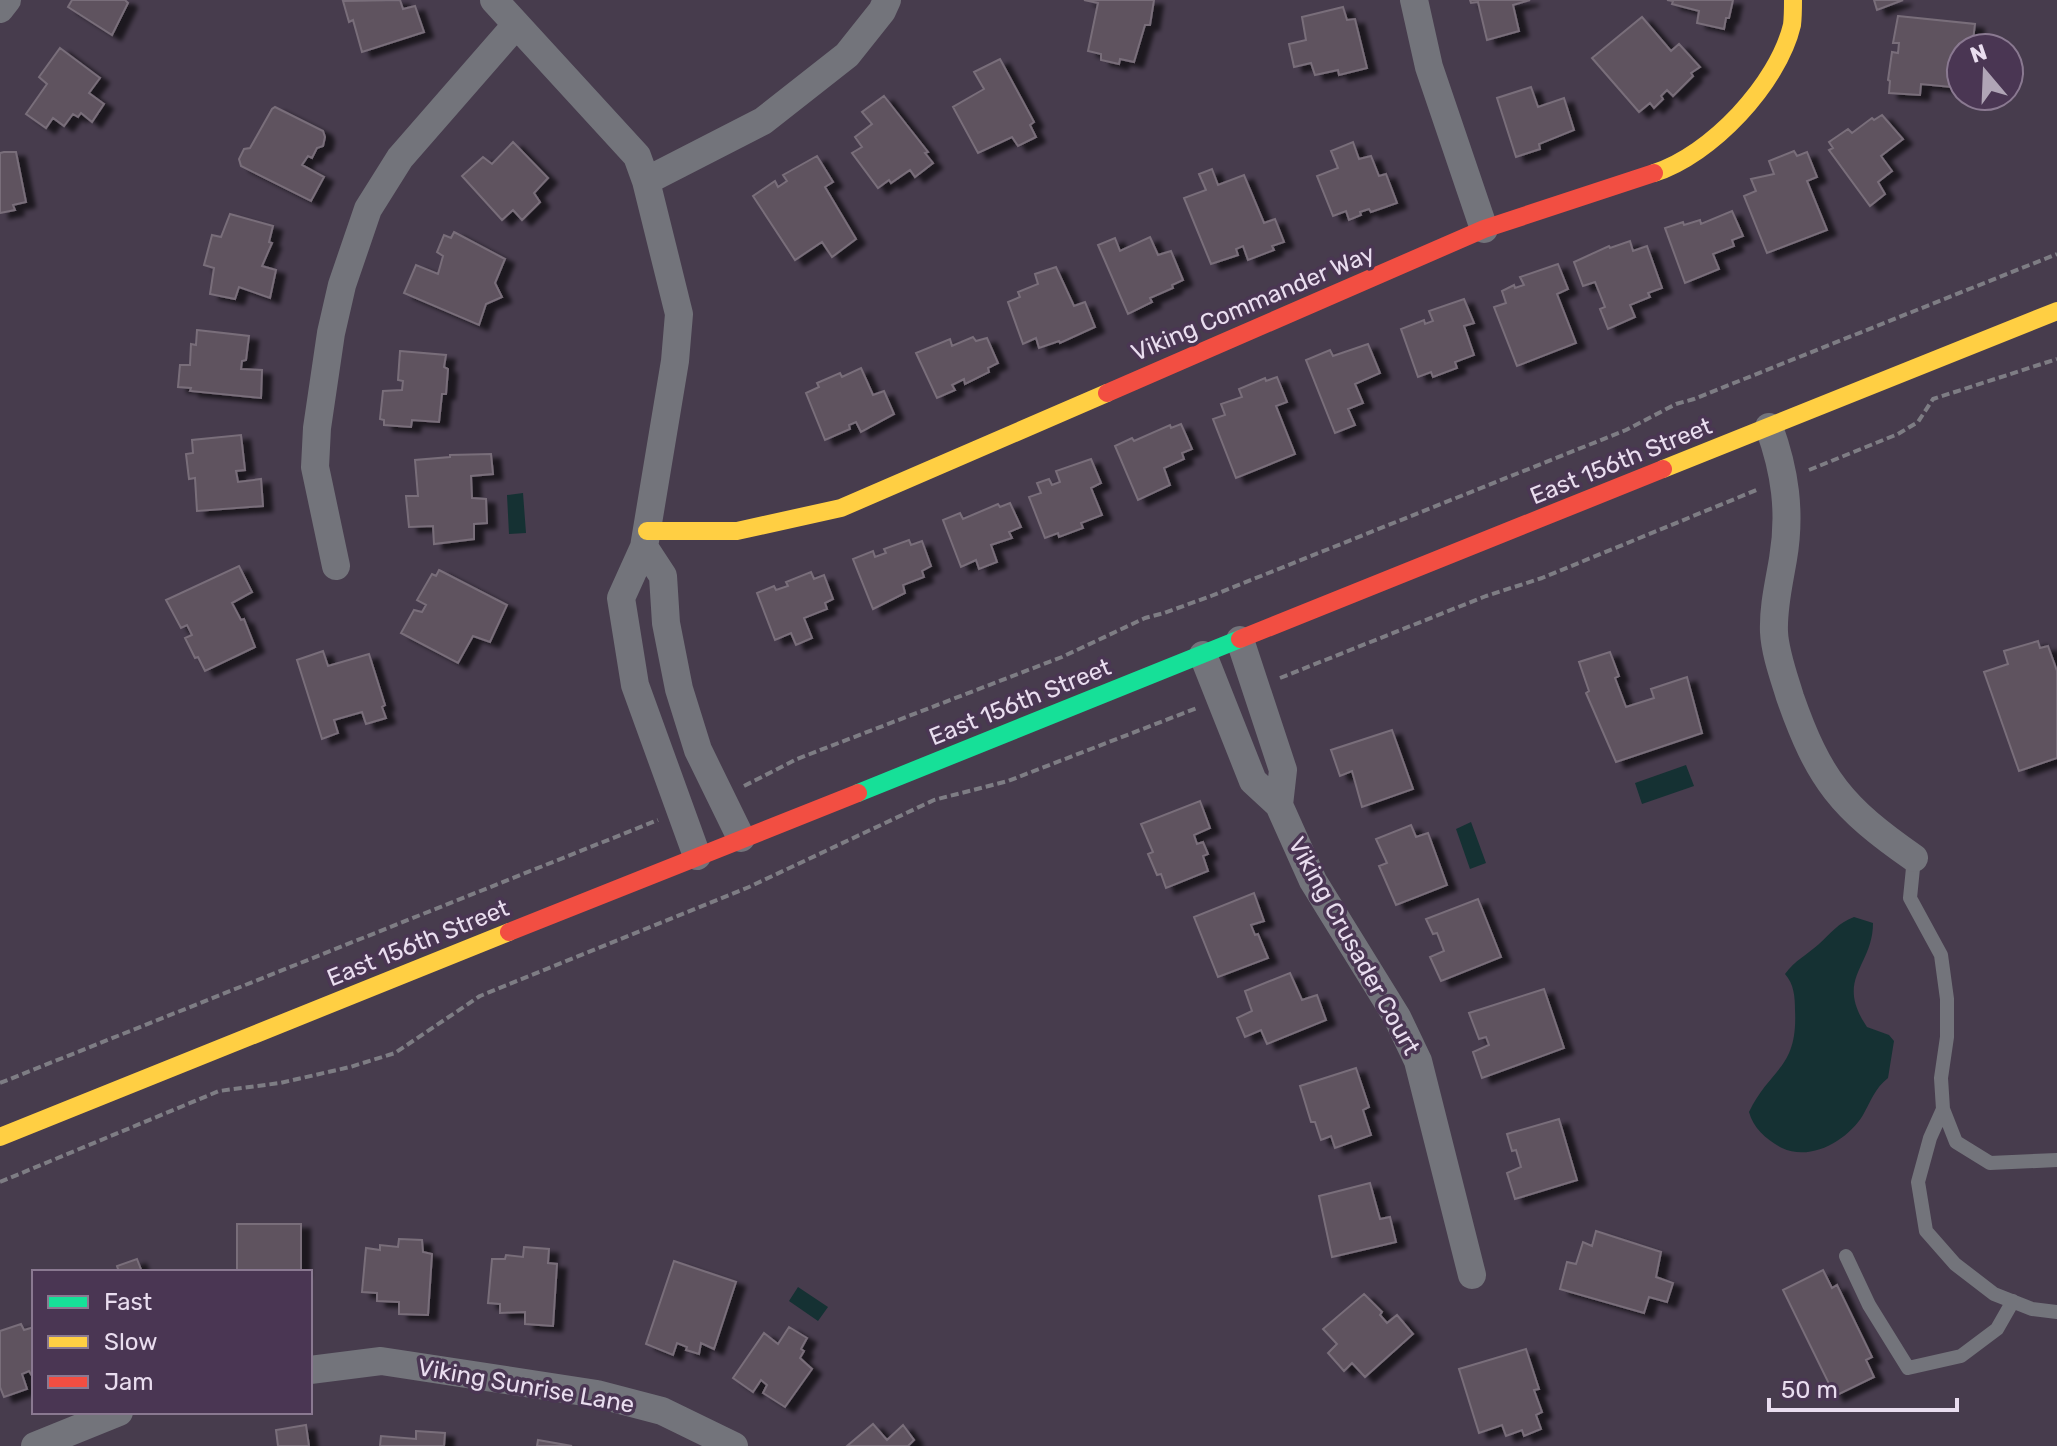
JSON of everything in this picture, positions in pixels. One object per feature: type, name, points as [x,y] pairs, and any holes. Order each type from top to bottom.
[{"type":"street","points":[[0,9],[7,0]]},
{"type":"street","points":[[494,0],[637,156],[679,314],[675,361],[646,539],[621,598],[635,685],[697,856]]},
{"type":"street","points":[[646,181],[763,121],[847,55],[882,11],[887,0]]},
{"type":"street","points":[[1414,0],[1429,67],[1484,229]]},
{"type":"street","name":"Viking Commander Way","points":[[646,539],[737,531],[841,508],[1484,229],[1676,166],[1717,135],[1743,109],[1775,68],[1792,24],[1793,0]]},
{"type":"street","points":[[336,566],[315,467],[317,428],[331,333],[351,260],[368,209],[400,158],[516,25]]},
{"type":"street","name":"East 156th Street","points":[[0,1137],[2057,311]]},
{"type":"street","points":[[1769,427],[1782,464],[1786,490],[1786,533],[1774,634],[1800,726],[1825,778],[1855,814],[1914,858]]},
{"type":"street","points":[[646,539],[663,576],[666,623],[679,689],[698,750],[741,838]]},
{"type":"street","name":"Viking Crusader Court","points":[[1240,640],[1283,770],[1279,805]]},
{"type":"street","name":"Viking Crusader Court","points":[[1203,655],[1253,781],[1279,805],[1313,881],[1397,1017],[1418,1061],[1472,1275]]},
{"type":"street","name":"Viking Sunrise Lane","points":[[312,1370],[381,1361],[597,1394],[662,1411],[734,1446]]},
{"type":"street","points":[[35,1446],[114,1414]]},
{"type":"lane","points":[[1914,858],[1910,898],[1941,955],[1947,999],[1947,1037],[1941,1078],[1943,1109],[1956,1142],[1990,1163],[2057,1160]]},
{"type":"lane","points":[[1943,1109],[1930,1138],[1918,1182],[1926,1231],[1955,1264],[1994,1294],[2032,1309],[2057,1312]]},
{"type":"lane","points":[[1846,1256],[1869,1305],[1908,1368],[1961,1356],[1997,1329],[2013,1301]]},
{"type":"path","points":[[721,796],[797,759],[1062,657],[1145,618],[1240,585],[1626,430],[1676,404],[1797,360],[2057,254]]},
{"type":"path","points":[[1256,687],[1486,596]]},
{"type":"path","points":[[0,1182],[219,1091],[280,1083],[395,1053],[480,996],[749,887],[934,800],[1008,781],[1221,698]]},
{"type":"path","points":[[0,1083],[415,916],[485,891],[652,821],[682,813]]},
{"type":"shaded area","points":[[523,493],[526,533],[509,534],[507,495]]},
{"type":"shaded area","points":[[1686,765],[1694,786],[1642,804],[1635,783]]},
{"type":"shaded area","points":[[1471,822],[1486,863],[1470,869],[1456,829]]},
{"type":"shaded area","points":[[1854,917],[1873,923],[1867,951],[1854,984],[1854,996],[1867,1027],[1889,1035],[1894,1041],[1888,1078],[1876,1090],[1863,1115],[1848,1133],[1828,1146],[1793,1152],[1766,1137],[1749,1112],[1781,1067],[1792,1045],[1795,1000],[1785,974],[1843,922]]},
{"type":"shaded area","points":[[798,1287],[828,1307],[818,1321],[789,1301]]},
{"type":"building","points":[[72,0],[125,0],[128,3],[112,35],[68,7]]},
{"type":"building","points":[[400,0],[403,9],[415,6],[424,32],[362,52],[353,20],[349,22],[343,1]]},
{"type":"building","points":[[1084,0],[1154,0],[1150,25],[1145,25],[1134,62],[1120,59],[1119,64],[1101,60],[1101,54],[1088,51],[1098,3]]},
{"type":"building","points":[[1470,0],[1530,0],[1513,5],[1519,31],[1487,40],[1478,2],[1471,3]]},
{"type":"building","points":[[1667,0],[1733,0],[1724,29],[1697,23],[1699,11]]},
{"type":"building","points":[[1874,0],[1903,0],[1877,10]]},
{"type":"building","points":[[1343,7],[1347,20],[1355,19],[1367,68],[1339,75],[1338,70],[1315,75],[1311,63],[1294,67],[1289,44],[1306,40],[1302,17]]},
{"type":"building","points":[[1898,16],[1975,24],[1974,32],[1945,32],[1945,86],[1921,84],[1920,95],[1889,93],[1892,52],[1898,53],[1899,43],[1893,43]]},
{"type":"building","points":[[1642,17],[1671,51],[1679,44],[1700,67],[1691,73],[1693,76],[1673,96],[1667,90],[1654,108],[1650,103],[1639,112],[1592,58]]},
{"type":"building","points":[[60,48],[100,78],[89,93],[104,104],[92,122],[81,113],[78,117],[73,114],[64,126],[53,118],[46,128],[26,114],[47,84],[39,77]]},
{"type":"building","points":[[1000,59],[1034,122],[1030,125],[1036,137],[1018,146],[1012,137],[978,153],[953,107],[984,89],[974,72]]},
{"type":"building","points":[[1531,87],[1538,107],[1564,98],[1574,130],[1539,144],[1540,149],[1516,157],[1497,98]]},
{"type":"building","points":[[884,96],[928,152],[925,153],[933,163],[915,177],[910,170],[878,188],[852,153],[862,147],[855,137],[872,124],[862,112]]},
{"type":"building","points":[[275,107],[323,131],[323,146],[317,148],[312,158],[308,156],[302,165],[324,177],[311,201],[241,166],[239,159],[244,149],[250,148]]},
{"type":"building","points":[[1882,115],[1903,139],[1881,156],[1892,171],[1878,182],[1885,194],[1870,206],[1829,150],[1833,148],[1829,142],[1848,129],[1852,133],[1872,118],[1874,120]]},
{"type":"building","points":[[513,142],[548,178],[534,193],[540,202],[522,220],[513,210],[502,220],[462,176],[483,157],[492,164]]},
{"type":"building","points":[[1353,142],[1359,159],[1371,156],[1379,176],[1386,174],[1397,203],[1371,212],[1369,209],[1360,212],[1361,215],[1349,220],[1346,211],[1333,216],[1317,176],[1338,168],[1331,151]]},
{"type":"building","points":[[1794,151],[1797,156],[1807,152],[1817,177],[1807,181],[1827,230],[1767,253],[1744,196],[1756,191],[1751,179],[1774,174],[1769,161]]},
{"type":"building","points":[[16,152],[26,202],[13,205],[15,210],[0,213],[0,153]]},
{"type":"building","points":[[817,156],[833,182],[825,187],[856,239],[832,257],[822,242],[795,260],[753,196],[775,181],[778,187],[787,181],[783,175]]},
{"type":"building","points":[[1212,169],[1218,185],[1244,175],[1264,223],[1275,219],[1284,242],[1272,246],[1274,250],[1248,260],[1243,246],[1236,249],[1238,255],[1211,264],[1184,198],[1206,190],[1199,174]]},
{"type":"building","points":[[1732,211],[1743,236],[1732,240],[1734,246],[1713,254],[1719,269],[1685,283],[1665,228],[1700,220],[1701,224]]},
{"type":"building","points":[[230,214],[273,226],[269,242],[272,243],[262,266],[276,270],[270,298],[239,287],[235,299],[210,294],[214,268],[204,265],[212,235],[221,237]]},
{"type":"building","points":[[454,232],[505,259],[495,283],[502,297],[486,304],[479,325],[404,293],[416,265],[438,274],[443,256],[437,252],[444,235],[451,238]]},
{"type":"building","points":[[1150,237],[1158,255],[1171,251],[1183,280],[1150,298],[1152,302],[1128,314],[1098,245],[1115,238],[1120,251]]},
{"type":"building","points":[[1630,241],[1633,251],[1647,246],[1662,288],[1630,305],[1635,317],[1608,329],[1600,309],[1605,307],[1595,282],[1583,286],[1574,262],[1609,246]]},
{"type":"building","points":[[1558,264],[1568,289],[1557,294],[1576,343],[1517,366],[1494,307],[1506,303],[1502,291],[1514,285],[1515,288],[1524,285],[1520,277]]},
{"type":"building","points":[[1056,267],[1074,306],[1085,302],[1095,327],[1060,343],[1039,348],[1036,338],[1023,344],[1008,302],[1020,297],[1018,292],[1038,284],[1035,274]]},
{"type":"building","points":[[1464,299],[1474,323],[1464,326],[1474,355],[1455,362],[1457,368],[1433,377],[1431,372],[1418,377],[1401,329],[1424,320],[1425,324],[1433,321],[1429,311]]},
{"type":"building","points":[[197,330],[249,336],[246,360],[242,361],[241,369],[262,370],[261,398],[178,387],[180,365],[190,365],[191,344],[196,345]]},
{"type":"building","points":[[973,337],[976,341],[987,338],[998,363],[988,368],[989,372],[965,384],[964,379],[952,385],[955,390],[937,398],[916,353],[950,339],[952,346]]},
{"type":"building","points":[[1368,344],[1380,373],[1355,384],[1363,403],[1348,409],[1355,425],[1335,433],[1306,360],[1330,350],[1333,356]]},
{"type":"building","points":[[400,351],[446,355],[446,394],[442,394],[439,422],[412,420],[411,427],[384,425],[384,420],[380,419],[383,391],[402,390],[403,381],[398,380]]},
{"type":"building","points":[[861,368],[873,395],[884,391],[894,414],[861,432],[856,422],[849,425],[850,429],[825,440],[806,393],[819,387],[817,383]]},
{"type":"building","points":[[1277,377],[1287,402],[1276,406],[1295,454],[1236,478],[1213,419],[1225,415],[1221,404],[1242,397],[1239,389],[1265,378],[1266,381]]},
{"type":"building","points":[[1181,424],[1192,449],[1182,453],[1184,459],[1164,468],[1170,485],[1138,500],[1115,446],[1170,425],[1171,428]]},
{"type":"building","points":[[241,435],[245,470],[236,471],[238,482],[261,479],[263,506],[197,511],[195,478],[189,479],[186,454],[193,453],[192,440]]},
{"type":"building","points":[[491,454],[493,474],[471,476],[472,498],[486,499],[487,523],[474,524],[474,539],[434,544],[433,526],[409,527],[406,496],[418,496],[415,460]]},
{"type":"building","points":[[1091,459],[1101,483],[1091,488],[1102,515],[1081,523],[1083,528],[1059,537],[1058,533],[1045,538],[1029,497],[1041,493],[1037,483],[1049,479],[1052,485],[1060,482],[1056,471]]},
{"type":"building","points":[[1010,503],[1021,527],[1009,532],[1012,538],[991,545],[997,562],[979,569],[976,560],[961,567],[943,520],[960,513],[963,519],[998,504],[1000,507]]},
{"type":"building","points":[[909,540],[911,545],[922,541],[931,566],[922,571],[924,577],[903,585],[905,593],[873,609],[853,559],[873,551],[875,557],[886,553],[884,549]]},
{"type":"building","points":[[239,566],[252,592],[232,603],[241,620],[244,619],[255,647],[205,671],[185,638],[192,635],[187,625],[181,628],[166,600]]},
{"type":"building","points":[[439,570],[507,605],[490,642],[473,636],[458,663],[401,633],[414,610],[422,612],[426,605],[417,600],[432,574],[436,576]]},
{"type":"building","points":[[811,572],[814,579],[824,575],[833,599],[825,603],[827,609],[804,618],[812,638],[796,645],[791,633],[775,640],[757,593],[774,586],[776,590],[788,586],[786,582]]},
{"type":"building","points":[[2038,641],[2040,648],[2048,646],[2057,671],[2057,758],[2019,771],[1984,672],[2008,664],[2004,651]]},
{"type":"building","points":[[323,651],[328,666],[369,654],[386,718],[366,724],[362,712],[334,720],[338,733],[322,739],[297,660]]},
{"type":"building","points":[[1610,652],[1619,676],[1615,678],[1626,707],[1654,698],[1651,689],[1687,677],[1702,733],[1616,762],[1586,693],[1589,691],[1579,662]]},
{"type":"building","points":[[1392,730],[1413,789],[1362,807],[1352,771],[1340,776],[1331,750]]},
{"type":"building","points":[[1200,801],[1210,828],[1194,835],[1197,844],[1203,842],[1208,854],[1203,856],[1208,871],[1166,888],[1148,854],[1153,852],[1141,824]]},
{"type":"building","points":[[1411,825],[1416,837],[1428,833],[1447,885],[1396,905],[1379,866],[1387,863],[1376,839]]},
{"type":"building","points":[[1254,893],[1264,921],[1251,925],[1268,958],[1218,977],[1194,917]]},
{"type":"building","points":[[1478,899],[1501,957],[1441,981],[1430,957],[1444,951],[1437,933],[1433,934],[1426,919]]},
{"type":"building","points":[[1290,973],[1302,1000],[1317,995],[1326,1020],[1267,1044],[1261,1030],[1245,1037],[1237,1018],[1252,1011],[1245,991]]},
{"type":"building","points":[[1544,989],[1564,1048],[1482,1078],[1473,1052],[1489,1045],[1486,1037],[1479,1039],[1469,1013]]},
{"type":"building","points":[[1356,1068],[1369,1107],[1363,1110],[1371,1135],[1335,1148],[1331,1136],[1321,1140],[1315,1122],[1311,1122],[1300,1086]]},
{"type":"building","points":[[1559,1119],[1577,1180],[1515,1199],[1507,1173],[1521,1167],[1507,1134]]},
{"type":"building","points":[[1370,1183],[1380,1219],[1390,1217],[1396,1242],[1332,1257],[1319,1196]]},
{"type":"building","points":[[237,1224],[301,1224],[301,1270],[237,1270]]},
{"type":"building","points":[[1596,1231],[1661,1252],[1656,1277],[1673,1283],[1667,1302],[1649,1297],[1644,1313],[1560,1289],[1567,1262],[1576,1264],[1583,1242],[1592,1246]]},
{"type":"building","points":[[399,1239],[422,1240],[423,1252],[432,1254],[428,1315],[399,1314],[399,1302],[377,1301],[377,1293],[362,1292],[366,1248],[380,1250],[380,1245],[398,1247]]},
{"type":"building","points":[[524,1247],[549,1249],[548,1263],[557,1264],[553,1326],[525,1324],[525,1312],[500,1313],[500,1304],[488,1303],[492,1259],[505,1259],[506,1255],[523,1257]]},
{"type":"building","points":[[137,1259],[141,1270],[118,1270],[117,1266]]},
{"type":"building","points":[[674,1261],[736,1282],[714,1349],[701,1343],[699,1354],[677,1343],[673,1355],[646,1344]]},
{"type":"building","points":[[1823,1270],[1832,1288],[1837,1285],[1872,1357],[1866,1360],[1874,1377],[1835,1396],[1783,1290]]},
{"type":"building","points":[[1364,1294],[1382,1312],[1380,1315],[1387,1323],[1397,1315],[1413,1334],[1365,1377],[1352,1363],[1344,1371],[1328,1353],[1337,1344],[1323,1329]]},
{"type":"building","points":[[21,1324],[24,1330],[32,1328],[32,1376],[29,1371],[22,1374],[27,1389],[4,1397],[0,1387],[0,1331]]},
{"type":"building","points":[[789,1327],[807,1338],[800,1358],[812,1369],[785,1407],[763,1393],[767,1385],[761,1380],[753,1392],[733,1378],[764,1333],[778,1344]]},
{"type":"building","points":[[1526,1349],[1539,1389],[1534,1390],[1542,1412],[1536,1415],[1541,1429],[1524,1436],[1522,1430],[1506,1436],[1502,1425],[1479,1433],[1459,1369]]},
{"type":"building","points":[[873,1424],[887,1440],[903,1425],[914,1440],[908,1446],[847,1446]]},
{"type":"building","points":[[306,1425],[309,1446],[278,1446],[276,1430]]},
{"type":"building","points":[[416,1431],[445,1433],[444,1446],[380,1446],[381,1436],[416,1439]]},
{"type":"building","points":[[538,1440],[572,1446],[537,1446]]},
{"type":"traffic: fast","points":[[858,793],[1240,639]]},
{"type":"traffic: slow","points":[[1654,173],[1698,151],[1719,134],[1757,93],[1784,48],[1792,25],[1793,0]]},
{"type":"traffic: slow","points":[[1663,469],[2057,311]]},
{"type":"traffic: slow","points":[[647,531],[737,531],[841,508],[1107,393]]},
{"type":"traffic: slow","points":[[0,1137],[509,932]]},
{"type":"traffic: jam","points":[[1107,393],[1484,229],[1654,173]]},
{"type":"traffic: jam","points":[[1240,639],[1663,469]]},
{"type":"traffic: jam","points":[[509,932],[858,793]]}]
